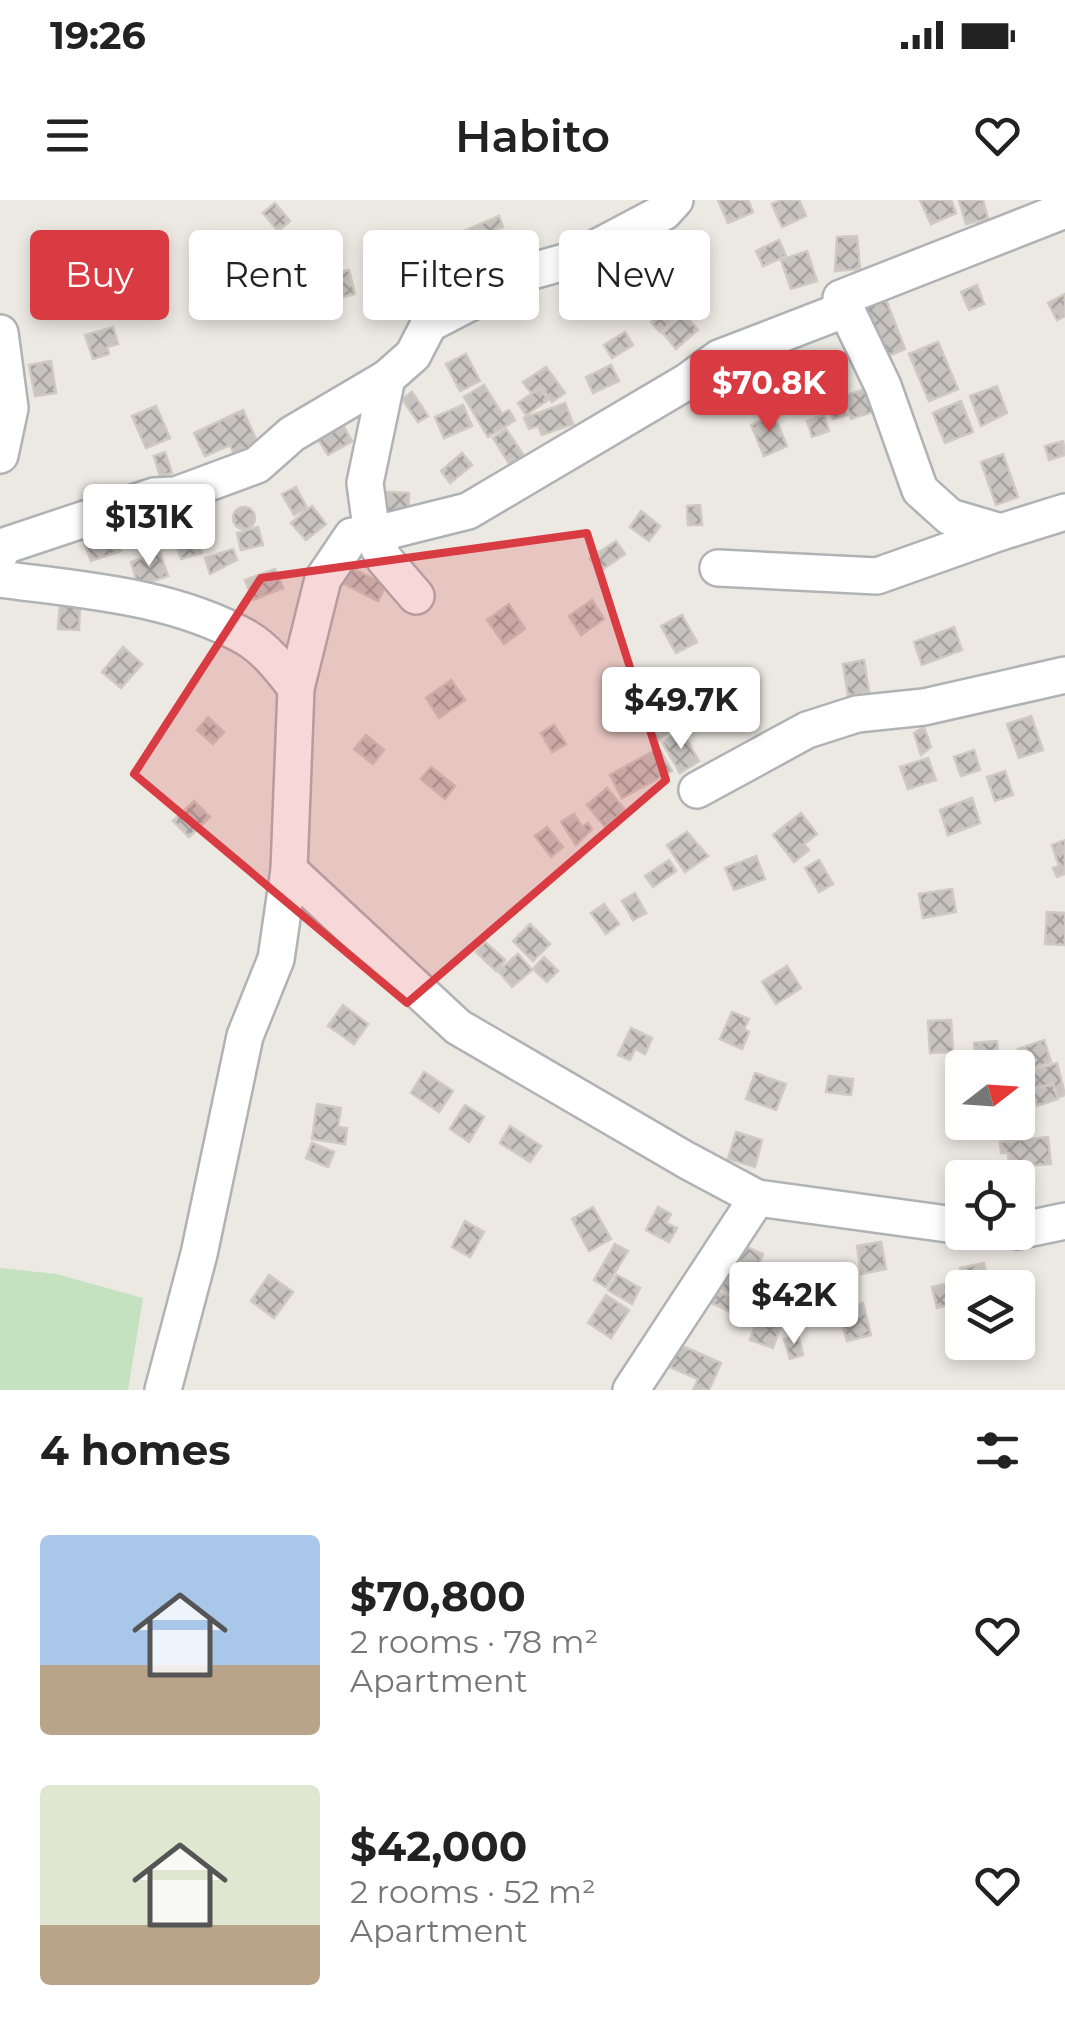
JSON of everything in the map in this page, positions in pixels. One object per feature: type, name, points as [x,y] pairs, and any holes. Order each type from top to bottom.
[{"type":"street","points":[[0,554],[4,546],[154,496],[176,495],[257,465],[292,434],[387,378],[413,356],[429,324],[528,272],[575,259],[664,212],[675,200]]},
{"type":"street","points":[[1000,532],[950,517],[920,490],[883,386],[841,298],[1065,210]]},
{"type":"street","points":[[163,1390],[199,1254],[246,1036],[276,959],[288,870],[296,688],[323,578],[352,536],[468,511],[688,382],[718,358],[846,310]]},
{"type":"street","points":[[0,333],[10,408],[0,456]]},
{"type":"street","points":[[387,378],[365,483],[372,534],[385,560],[416,596]]},
{"type":"street","points":[[718,568],[878,576],[1065,512]]},
{"type":"street","points":[[0,579],[160,604],[248,639],[277,663],[296,688]]},
{"type":"street","points":[[697,790],[807,730],[857,714],[924,707],[1065,676]]},
{"type":"street","points":[[288,870],[458,1027],[758,1198],[945,1224]]},
{"type":"street","points":[[631,1390],[713,1258],[758,1198]]},
{"type":"street","points":[[1035,1228],[1065,1222]]},
{"type":"highlighted area","points":[[587,533],[666,780],[407,1003],[134,774],[261,578]]},
{"type":"green space","points":[[0,1268],[56,1274],[143,1298],[128,1390],[0,1390]]},
{"type":"building","points":[[718,200],[748,200],[753,212],[728,223]]},
{"type":"building","points":[[799,200],[806,216],[782,227],[772,204]]},
{"type":"building","points":[[920,200],[951,200],[956,213],[931,224]]},
{"type":"building","points":[[959,200],[983,200],[988,219],[966,224]]},
{"type":"building","points":[[275,203],[290,221],[277,230],[263,213]]},
{"type":"building","points":[[499,216],[503,227],[497,230],[467,230]]},
{"type":"building","points":[[857,236],[860,269],[835,271],[837,237]]},
{"type":"building","points":[[779,240],[786,256],[763,266],[756,251]]},
{"type":"building","points":[[807,251],[817,281],[791,289],[781,260]]},
{"type":"building","points":[[349,270],[355,294],[343,297],[343,272]]},
{"type":"building","points":[[977,285],[984,304],[969,310],[961,292]]},
{"type":"building","points":[[883,292],[905,349],[878,360],[856,303]]},
{"type":"building","points":[[1065,294],[1065,316],[1057,320],[1048,303]]},
{"type":"building","points":[[653,320],[673,320],[660,332]]},
{"type":"building","points":[[677,320],[689,320],[698,330],[676,349],[663,333]]},
{"type":"building","points":[[113,327],[118,344],[107,347],[109,354],[93,359],[85,335]]},
{"type":"building","points":[[625,332],[633,345],[612,358],[604,345]]},
{"type":"building","points":[[938,342],[958,389],[929,401],[909,354]]},
{"type":"building","points":[[466,354],[480,381],[460,391],[446,364]]},
{"type":"building","points":[[51,361],[56,393],[35,396],[29,365]]},
{"type":"building","points":[[611,365],[619,381],[593,393],[586,377]]},
{"type":"building","points":[[546,367],[565,393],[552,402],[541,386],[531,393],[523,382]]},
{"type":"building","points":[[484,385],[502,414],[509,410],[515,420],[488,437],[464,397]]},
{"type":"building","points":[[874,386],[882,409],[851,419],[844,396]]},
{"type":"building","points":[[997,386],[1007,413],[981,426],[970,396]]},
{"type":"building","points":[[540,388],[548,400],[526,415],[518,403]]},
{"type":"building","points":[[412,392],[428,416],[418,422],[402,399]]},
{"type":"building","points":[[841,397],[847,415],[833,419],[827,401]]},
{"type":"building","points":[[961,401],[973,432],[945,443],[933,413]]},
{"type":"building","points":[[565,403],[573,424],[542,435],[538,426],[529,429],[524,418]]},
{"type":"building","points":[[463,405],[472,426],[444,438],[435,417]]},
{"type":"building","points":[[156,406],[170,438],[146,448],[132,416]]},
{"type":"building","points":[[243,410],[262,453],[238,464],[230,445],[205,456],[194,433]]},
{"type":"building","points":[[774,415],[787,446],[764,456],[751,425]]},
{"type":"building","points":[[824,415],[829,431],[812,437],[807,421]]},
{"type":"building","points":[[342,424],[352,441],[328,455],[318,439]]},
{"type":"building","points":[[506,429],[524,456],[510,465],[493,438]]},
{"type":"building","points":[[1063,441],[1065,455],[1049,460],[1045,446]]},
{"type":"building","points":[[165,452],[172,473],[160,476],[154,456]]},
{"type":"building","points":[[462,453],[472,465],[450,483],[441,471]]},
{"type":"building","points":[[1003,454],[1018,497],[996,505],[981,462]]},
{"type":"building","points":[[296,487],[307,508],[294,515],[282,494]]},
{"type":"building","points":[[387,492],[409,493],[408,522],[386,521]]},
{"type":"building","points":[[700,505],[702,525],[688,525],[687,506]]},
{"type":"building","points":[[312,506],[326,524],[306,540],[291,523]]},
{"type":"building","points":[[244,507],[252,510],[252,526],[244,529],[236,526],[233,518],[236,510]]},
{"type":"building","points":[[163,510],[170,531],[146,539],[138,519]]},
{"type":"building","points":[[641,511],[660,526],[649,541],[630,527]]},
{"type":"building","points":[[258,527],[263,545],[241,550],[237,533]]},
{"type":"building","points":[[114,531],[121,551],[91,561],[84,542]]},
{"type":"building","points":[[197,536],[202,553],[181,559],[176,543]]},
{"type":"building","points":[[616,541],[625,554],[599,572],[590,558]]},
{"type":"building","points":[[233,549],[237,560],[210,574],[205,558]]},
{"type":"building","points":[[160,552],[168,576],[138,586],[131,562]]},
{"type":"building","points":[[352,568],[386,585],[378,601],[344,584]]},
{"type":"building","points":[[275,569],[283,588],[253,600],[245,580]]},
{"type":"building","points":[[592,600],[604,619],[581,635],[569,616]]},
{"type":"building","points":[[60,604],[80,605],[79,630],[58,629]]},
{"type":"building","points":[[509,604],[525,629],[504,644],[487,620]]},
{"type":"building","points":[[682,615],[697,642],[676,653],[661,626]]},
{"type":"building","points":[[954,627],[962,650],[922,665],[914,642]]},
{"type":"building","points":[[123,647],[142,664],[121,688],[102,672]]},
{"type":"building","points":[[864,660],[869,692],[848,696],[843,664]]},
{"type":"building","points":[[451,680],[465,700],[439,718],[426,698]]},
{"type":"building","points":[[654,694],[665,706],[646,723],[635,711]]},
{"type":"building","points":[[1031,716],[1043,750],[1019,758],[1007,724]]},
{"type":"building","points":[[208,717],[224,732],[213,744],[197,730]]},
{"type":"building","points":[[658,718],[670,730],[659,741],[647,729]]},
{"type":"building","points":[[554,725],[566,744],[552,752],[541,733]]},
{"type":"building","points":[[924,727],[931,747],[921,755],[914,733]]},
{"type":"building","points":[[682,731],[699,761],[680,773],[662,742]]},
{"type":"building","points":[[366,735],[384,750],[373,764],[354,749]]},
{"type":"building","points":[[659,748],[672,771],[622,798],[610,775]]},
{"type":"building","points":[[974,750],[980,770],[961,776],[954,757]]},
{"type":"building","points":[[928,758],[936,780],[908,789],[900,767]]},
{"type":"building","points":[[431,767],[455,786],[445,799],[421,779]]},
{"type":"building","points":[[1005,771],[1013,795],[995,801],[987,777]]},
{"type":"building","points":[[607,788],[625,810],[605,827],[587,805]]},
{"type":"building","points":[[972,798],[980,823],[948,835],[940,810]]},
{"type":"building","points":[[194,801],[210,817],[189,837],[173,821]]},
{"type":"building","points":[[801,813],[817,834],[804,844],[809,850],[794,862],[773,835]]},
{"type":"building","points":[[574,814],[582,827],[588,823],[592,829],[576,845],[561,822]]},
{"type":"building","points":[[547,827],[563,847],[551,857],[535,836]]},
{"type":"building","points":[[687,832],[708,856],[685,872],[667,845]]},
{"type":"building","points":[[1065,840],[1065,874],[1057,877],[1053,868],[1059,866],[1052,845]]},
{"type":"building","points":[[756,856],[765,879],[734,890],[725,868]]},
{"type":"building","points":[[669,860],[676,871],[653,887],[645,876]]},
{"type":"building","points":[[819,860],[833,884],[819,892],[805,868]]},
{"type":"building","points":[[952,889],[956,912],[923,918],[919,894]]},
{"type":"building","points":[[635,893],[646,913],[633,920],[622,901]]},
{"type":"building","points":[[604,904],[619,924],[606,934],[591,913]]},
{"type":"building","points":[[1047,912],[1065,913],[1065,945],[1045,944]]},
{"type":"building","points":[[530,924],[550,944],[533,961],[513,941]]},
{"type":"building","points":[[485,942],[505,960],[496,971],[476,952]]},
{"type":"building","points":[[518,954],[532,970],[512,987],[498,971]]},
{"type":"building","points":[[544,957],[558,971],[547,982],[533,969]]},
{"type":"building","points":[[787,966],[801,988],[776,1004],[762,982]]},
{"type":"building","points":[[343,1005],[368,1024],[354,1044],[328,1026]]},
{"type":"building","points":[[732,1012],[749,1019],[742,1049],[720,1039]]},
{"type":"building","points":[[951,1020],[953,1050],[930,1053],[928,1021]]},
{"type":"building","points":[[631,1028],[652,1038],[645,1054],[635,1049],[630,1060],[618,1055]]},
{"type":"building","points":[[1044,1040],[1051,1062],[1035,1067],[1035,1050],[1018,1049]]},
{"type":"building","points":[[997,1041],[998,1050],[975,1050],[974,1043]]},
{"type":"building","points":[[1057,1063],[1065,1095],[1058,1097],[1053,1083],[1035,1089],[1035,1070]]},
{"type":"building","points":[[424,1072],[453,1091],[439,1112],[411,1093]]},
{"type":"building","points":[[755,1073],[786,1084],[776,1110],[746,1099]]},
{"type":"building","points":[[829,1076],[853,1079],[851,1095],[826,1092]]},
{"type":"building","points":[[1053,1084],[1058,1099],[1037,1106],[1035,1089]]},
{"type":"building","points":[[317,1104],[341,1108],[338,1127],[347,1128],[345,1144],[312,1139]]},
{"type":"building","points":[[465,1105],[484,1117],[469,1142],[450,1129]]},
{"type":"building","points":[[510,1126],[541,1146],[530,1162],[500,1143]]},
{"type":"building","points":[[736,1132],[762,1140],[755,1167],[728,1159]]},
{"type":"building","points":[[1048,1137],[1051,1164],[1035,1166],[1035,1160],[1008,1160],[1008,1153],[1001,1153],[1000,1142]]},
{"type":"building","points":[[312,1143],[334,1152],[328,1167],[306,1158]]},
{"type":"building","points":[[593,1207],[611,1239],[589,1251],[572,1219]]},
{"type":"building","points":[[658,1207],[671,1214],[666,1223],[677,1228],[669,1242],[646,1230]]},
{"type":"building","points":[[465,1221],[484,1232],[470,1257],[452,1247]]},
{"type":"building","points":[[881,1242],[886,1269],[861,1274],[857,1246]]},
{"type":"building","points":[[615,1244],[628,1251],[606,1287],[594,1280]]},
{"type":"building","points":[[740,1244],[763,1254],[757,1269],[734,1259]]},
{"type":"building","points":[[733,1259],[757,1269],[744,1299],[720,1289]]},
{"type":"building","points":[[984,1263],[986,1270],[960,1270]]},
{"type":"building","points":[[269,1275],[293,1292],[274,1318],[251,1301]]},
{"type":"building","points":[[617,1275],[640,1288],[632,1304],[608,1290]]},
{"type":"building","points":[[945,1284],[945,1306],[937,1308],[932,1287]]},
{"type":"building","points":[[714,1290],[736,1299],[731,1312],[709,1302]]},
{"type":"building","points":[[606,1295],[629,1310],[611,1338],[588,1323]]},
{"type":"building","points":[[863,1303],[871,1335],[847,1341],[838,1310]]},
{"type":"building","points":[[761,1307],[784,1315],[773,1348],[750,1340]]},
{"type":"building","points":[[798,1335],[803,1355],[790,1359],[784,1339]]},
{"type":"building","points":[[680,1345],[721,1363],[709,1390],[693,1390],[698,1379],[670,1367]]}]
